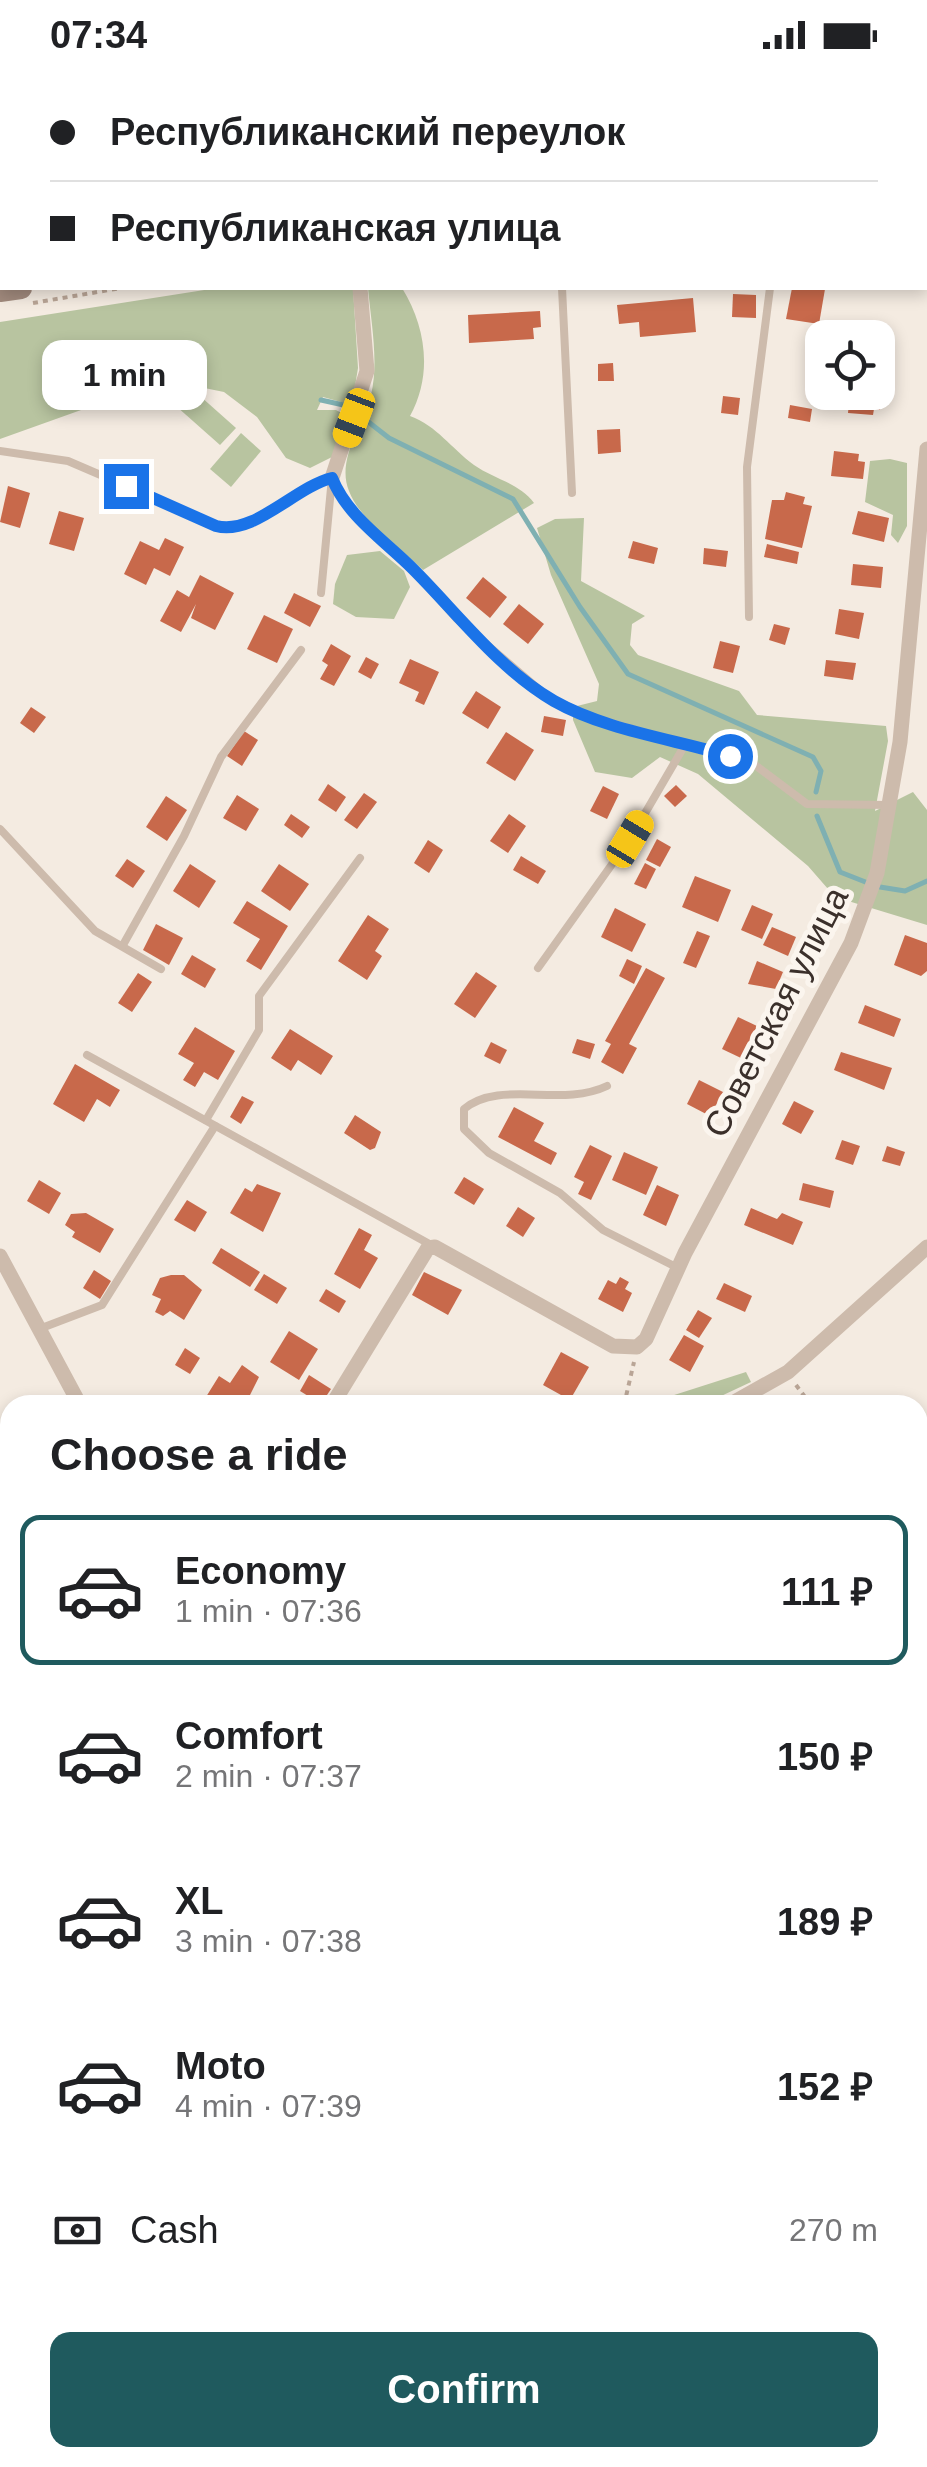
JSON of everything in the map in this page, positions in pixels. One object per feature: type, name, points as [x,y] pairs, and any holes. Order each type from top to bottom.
[{"type":"main road","points":[[0,291],[25,296]]},
{"type":"street","points":[[332,478],[367,371],[360,290]]},
{"type":"street","name":"Советская улица","points":[[637,1347],[655,1323],[678,1268],[848,949],[878,874],[892,805],[927,449]]},
{"type":"street","points":[[748,1395],[788,1372],[927,1247]]},
{"type":"street","points":[[338,1395],[431,1248],[613,1346],[637,1347]]},
{"type":"street","points":[[0,1256],[75,1395]]},
{"type":"lane","points":[[562,290],[572,493]]},
{"type":"lane","points":[[748,617],[746,467],[770,290]]},
{"type":"lane","points":[[0,451],[68,461],[224,528],[253,519],[305,487],[332,478]]},
{"type":"lane","points":[[321,592],[332,478]]},
{"type":"lane","points":[[332,478],[350,509],[423,579],[457,619],[549,698],[591,717],[756,765],[808,804],[892,805]]},
{"type":"lane","points":[[123,945],[184,836],[221,758],[300,650]]},
{"type":"lane","points":[[538,968],[630,839],[686,743]]},
{"type":"lane","points":[[0,829],[95,931],[161,969]]},
{"type":"lane","points":[[206,1120],[259,1030],[259,996],[360,858]]},
{"type":"lane","points":[[87,1055],[431,1248]]},
{"type":"lane","points":[[607,1086],[582,1095],[486,1095],[464,1109],[464,1129],[488,1153],[560,1194],[603,1230],[678,1268]]},
{"type":"lane","points":[[39,1329],[102,1304],[215,1126]]},
{"type":"path","points":[[25,296],[97,290]]},
{"type":"path","points":[[626,1395],[637,1347]]},
{"type":"path","points":[[788,1372],[803,1395]]},
{"type":"green space","points":[[204,290],[353,290],[358,368],[352,405],[323,397],[317,410],[336,410],[347,416],[332,457],[310,468],[286,458],[257,417],[224,392],[165,380],[0,439],[0,322]]},
{"type":"green space","points":[[368,290],[403,290],[417,319],[424,351],[422,384],[410,416],[436,431],[474,465],[514,486],[534,503],[423,570],[362,513],[346,479],[348,455],[371,395],[374,342]]},
{"type":"green space","points":[[191,388],[236,428],[220,445],[176,406]]},
{"type":"green space","points":[[241,433],[261,451],[231,487],[210,469]]},
{"type":"green space","points":[[890,459],[907,463],[907,526],[898,543],[891,535],[893,515],[865,502],[870,461]]},
{"type":"green space","points":[[584,518],[581,581],[645,616],[632,624],[630,645],[638,655],[739,691],[757,715],[886,726],[888,741],[875,811],[913,792],[927,810],[927,925],[835,897],[808,866],[698,774],[660,757],[632,778],[595,772],[573,720],[573,707],[597,701],[599,684],[551,575],[537,528],[555,519]]},
{"type":"green space","points":[[380,551],[404,571],[410,587],[394,619],[356,617],[333,604],[335,584],[347,555]]},
{"type":"green space","points":[[746,1372],[751,1382],[723,1395],[674,1395]]},
{"type":"building","points":[[792,290],[825,290],[820,320],[786,319]]},
{"type":"building","points":[[733,294],[756,295],[756,318],[732,317]]},
{"type":"building","points":[[693,298],[696,332],[640,337],[639,322],[619,324],[617,305]]},
{"type":"building","points":[[540,311],[541,327],[533,328],[534,339],[469,343],[468,315]]},
{"type":"building","points":[[613,363],[614,381],[598,381],[598,364]]},
{"type":"building","points":[[723,396],[740,398],[738,415],[721,413]]},
{"type":"building","points":[[790,405],[812,410],[810,422],[788,418]]},
{"type":"building","points":[[848,410],[874,410],[873,415]]},
{"type":"building","points":[[620,429],[621,452],[598,454],[597,430]]},
{"type":"building","points":[[834,451],[859,454],[858,461],[865,462],[863,479],[831,476]]},
{"type":"building","points":[[8,486],[30,493],[20,528],[0,522]]},
{"type":"building","points":[[786,492],[805,497],[803,504],[812,506],[802,548],[765,539],[772,500],[784,500]]},
{"type":"building","points":[[59,511],[84,518],[74,551],[49,544]]},
{"type":"building","points":[[858,511],[889,518],[884,542],[852,534]]},
{"type":"building","points":[[165,538],[184,547],[170,576],[154,568],[146,585],[124,574],[140,541],[159,550]]},
{"type":"building","points":[[633,541],[658,548],[654,564],[628,558]]},
{"type":"building","points":[[767,544],[799,552],[797,564],[764,557]]},
{"type":"building","points":[[704,548],[728,551],[726,567],[703,564]]},
{"type":"building","points":[[853,564],[883,567],[881,588],[851,585]]},
{"type":"building","points":[[200,575],[234,593],[215,630],[191,618],[196,604],[181,632],[160,621],[177,590],[189,597]]},
{"type":"building","points":[[483,577],[507,597],[490,618],[466,598]]},
{"type":"building","points":[[294,593],[321,606],[310,627],[284,613]]},
{"type":"building","points":[[519,604],[544,624],[528,644],[503,624]]},
{"type":"building","points":[[839,609],[864,613],[859,639],[835,634]]},
{"type":"building","points":[[264,615],[293,629],[277,663],[247,649]]},
{"type":"building","points":[[774,624],[790,628],[785,645],[769,640]]},
{"type":"building","points":[[720,641],[740,646],[733,673],[713,668]]},
{"type":"building","points":[[331,644],[351,656],[334,686],[320,679],[328,665],[322,661]]},
{"type":"building","points":[[366,657],[379,664],[371,679],[358,672]]},
{"type":"building","points":[[410,659],[439,672],[424,705],[415,701],[419,692],[399,683]]},
{"type":"building","points":[[826,660],[856,663],[853,680],[824,676]]},
{"type":"building","points":[[476,691],[501,707],[488,729],[462,713]]},
{"type":"building","points":[[31,707],[46,717],[34,733],[20,723]]},
{"type":"building","points":[[544,716],[566,720],[563,736],[541,732]]},
{"type":"building","points":[[244,731],[258,740],[242,766],[227,756]]},
{"type":"building","points":[[506,732],[534,750],[515,781],[486,763]]},
{"type":"building","points":[[328,784],[346,797],[336,812],[318,800]]},
{"type":"building","points":[[676,785],[687,796],[675,807],[664,796]]},
{"type":"building","points":[[603,786],[619,794],[607,819],[590,811]]},
{"type":"building","points":[[364,793],[377,802],[357,829],[344,820]]},
{"type":"building","points":[[237,795],[259,809],[246,831],[223,818]]},
{"type":"building","points":[[166,796],[187,810],[167,841],[146,827]]},
{"type":"building","points":[[291,814],[310,827],[302,838],[284,825]]},
{"type":"building","points":[[509,814],[526,826],[508,853],[490,841]]},
{"type":"building","points":[[657,839],[671,847],[660,867],[646,860]]},
{"type":"building","points":[[428,840],[443,850],[429,873],[414,863]]},
{"type":"building","points":[[521,856],[546,871],[538,884],[513,870]]},
{"type":"building","points":[[127,859],[145,871],[133,888],[115,876]]},
{"type":"building","points":[[645,863],[656,869],[646,889],[634,884]]},
{"type":"building","points":[[190,864],[216,881],[199,908],[173,891]]},
{"type":"building","points":[[279,864],[309,884],[290,911],[261,891]]},
{"type":"building","points":[[695,876],[731,890],[718,922],[682,907]]},
{"type":"building","points":[[247,901],[288,926],[261,970],[246,961],[260,939],[233,923]]},
{"type":"building","points":[[752,905],[773,914],[762,939],[741,930]]},
{"type":"building","points":[[615,908],[646,924],[632,952],[601,937]]},
{"type":"building","points":[[368,915],[389,929],[375,951],[382,956],[367,980],[338,961]]},
{"type":"building","points":[[156,924],[183,938],[169,965],[143,950]]},
{"type":"building","points":[[772,927],[796,937],[788,956],[763,945]]},
{"type":"building","points":[[697,931],[710,936],[696,968],[683,963]]},
{"type":"building","points":[[905,935],[927,943],[927,971],[921,976],[894,965]]},
{"type":"building","points":[[192,955],[216,969],[205,988],[181,974]]},
{"type":"building","points":[[627,959],[642,966],[634,984],[619,976]]},
{"type":"building","points":[[757,961],[783,972],[776,989],[748,984]]},
{"type":"building","points":[[646,968],[665,978],[629,1044],[637,1048],[623,1074],[601,1062],[611,1044],[605,1041]]},
{"type":"building","points":[[476,972],[497,986],[475,1018],[454,1004]]},
{"type":"building","points":[[138,973],[152,982],[132,1012],[118,1003]]},
{"type":"building","points":[[865,1005],[901,1019],[894,1037],[858,1023]]},
{"type":"building","points":[[738,1017],[757,1026],[741,1058],[722,1049]]},
{"type":"building","points":[[195,1027],[235,1051],[218,1080],[204,1072],[195,1087],[183,1080],[194,1063],[178,1054]]},
{"type":"building","points":[[290,1029],[333,1056],[321,1075],[298,1060],[291,1071],[271,1058]]},
{"type":"building","points":[[577,1039],[595,1044],[590,1059],[572,1053]]},
{"type":"building","points":[[491,1042],[507,1050],[500,1064],[484,1056]]},
{"type":"building","points":[[841,1052],[892,1068],[884,1090],[834,1070]]},
{"type":"building","points":[[75,1064],[120,1090],[110,1107],[97,1099],[84,1122],[53,1104]]},
{"type":"building","points":[[699,1080],[723,1092],[710,1116],[687,1104]]},
{"type":"building","points":[[242,1096],[254,1102],[241,1124],[230,1117]]},
{"type":"building","points":[[794,1101],[814,1111],[801,1134],[782,1124]]},
{"type":"building","points":[[514,1107],[544,1123],[534,1141],[557,1153],[551,1165],[498,1137]]},
{"type":"building","points":[[355,1115],[381,1132],[375,1148],[370,1150],[344,1133]]},
{"type":"building","points":[[842,1140],[860,1146],[853,1165],[835,1159]]},
{"type":"building","points":[[590,1145],[612,1156],[591,1200],[578,1194],[584,1182],[574,1177]]},
{"type":"building","points":[[887,1146],[905,1152],[900,1166],[882,1161]]},
{"type":"building","points":[[624,1152],[658,1167],[646,1195],[612,1180]]},
{"type":"building","points":[[464,1177],[484,1189],[474,1205],[454,1193]]},
{"type":"building","points":[[39,1180],[61,1193],[49,1214],[27,1201]]},
{"type":"building","points":[[803,1183],[834,1191],[830,1208],[799,1200]]},
{"type":"building","points":[[257,1184],[281,1193],[263,1232],[230,1213],[245,1188],[252,1192]]},
{"type":"building","points":[[657,1185],[679,1195],[666,1226],[643,1215]]},
{"type":"building","points":[[187,1200],[207,1212],[195,1232],[174,1220]]},
{"type":"building","points":[[518,1207],[535,1218],[523,1237],[506,1226]]},
{"type":"building","points":[[751,1208],[777,1219],[782,1213],[803,1222],[793,1245],[744,1225]]},
{"type":"building","points":[[86,1213],[114,1229],[100,1253],[72,1237],[75,1232],[65,1225],[71,1214]]},
{"type":"building","points":[[359,1228],[372,1235],[364,1250],[378,1258],[360,1289],[334,1274]]},
{"type":"building","points":[[221,1248],[260,1272],[250,1287],[212,1263]]},
{"type":"building","points":[[94,1270],[111,1281],[100,1299],[83,1288]]},
{"type":"building","points":[[424,1272],[462,1290],[448,1315],[412,1295]]},
{"type":"building","points":[[264,1274],[287,1288],[277,1304],[254,1290]]},
{"type":"building","points":[[184,1275],[202,1290],[184,1320],[170,1311],[163,1316],[155,1312],[161,1299],[152,1295],[160,1278]]},
{"type":"building","points":[[620,1277],[629,1282],[625,1289],[632,1293],[623,1312],[598,1299],[608,1280],[616,1284]]},
{"type":"building","points":[[724,1283],[752,1296],[745,1312],[716,1299]]},
{"type":"building","points":[[326,1289],[346,1301],[339,1313],[319,1301]]},
{"type":"building","points":[[698,1310],[712,1318],[699,1338],[686,1330]]},
{"type":"building","points":[[289,1331],[318,1349],[299,1380],[270,1362]]},
{"type":"building","points":[[684,1335],[704,1346],[690,1372],[669,1360]]},
{"type":"building","points":[[185,1348],[200,1358],[190,1374],[175,1365]]},
{"type":"building","points":[[561,1352],[589,1367],[573,1395],[561,1395],[543,1385]]},
{"type":"building","points":[[242,1365],[259,1377],[250,1395],[207,1395],[219,1376],[230,1383]]},
{"type":"building","points":[[309,1375],[331,1389],[327,1395],[306,1395],[300,1391]]},
{"type":"waterway","points":[[321,400],[348,406],[389,438],[513,499],[580,607],[628,674],[813,757],[821,771],[816,792]]},
{"type":"waterway","points":[[817,816],[840,872],[868,883]]},
{"type":"waterway","points":[[880,887],[905,891],[927,881]]},
{"type":"route","points":[[126,486],[216,526],[231,528],[305,487],[332,478],[350,509],[423,579],[457,619],[549,698],[591,717],[730,756]]}]
